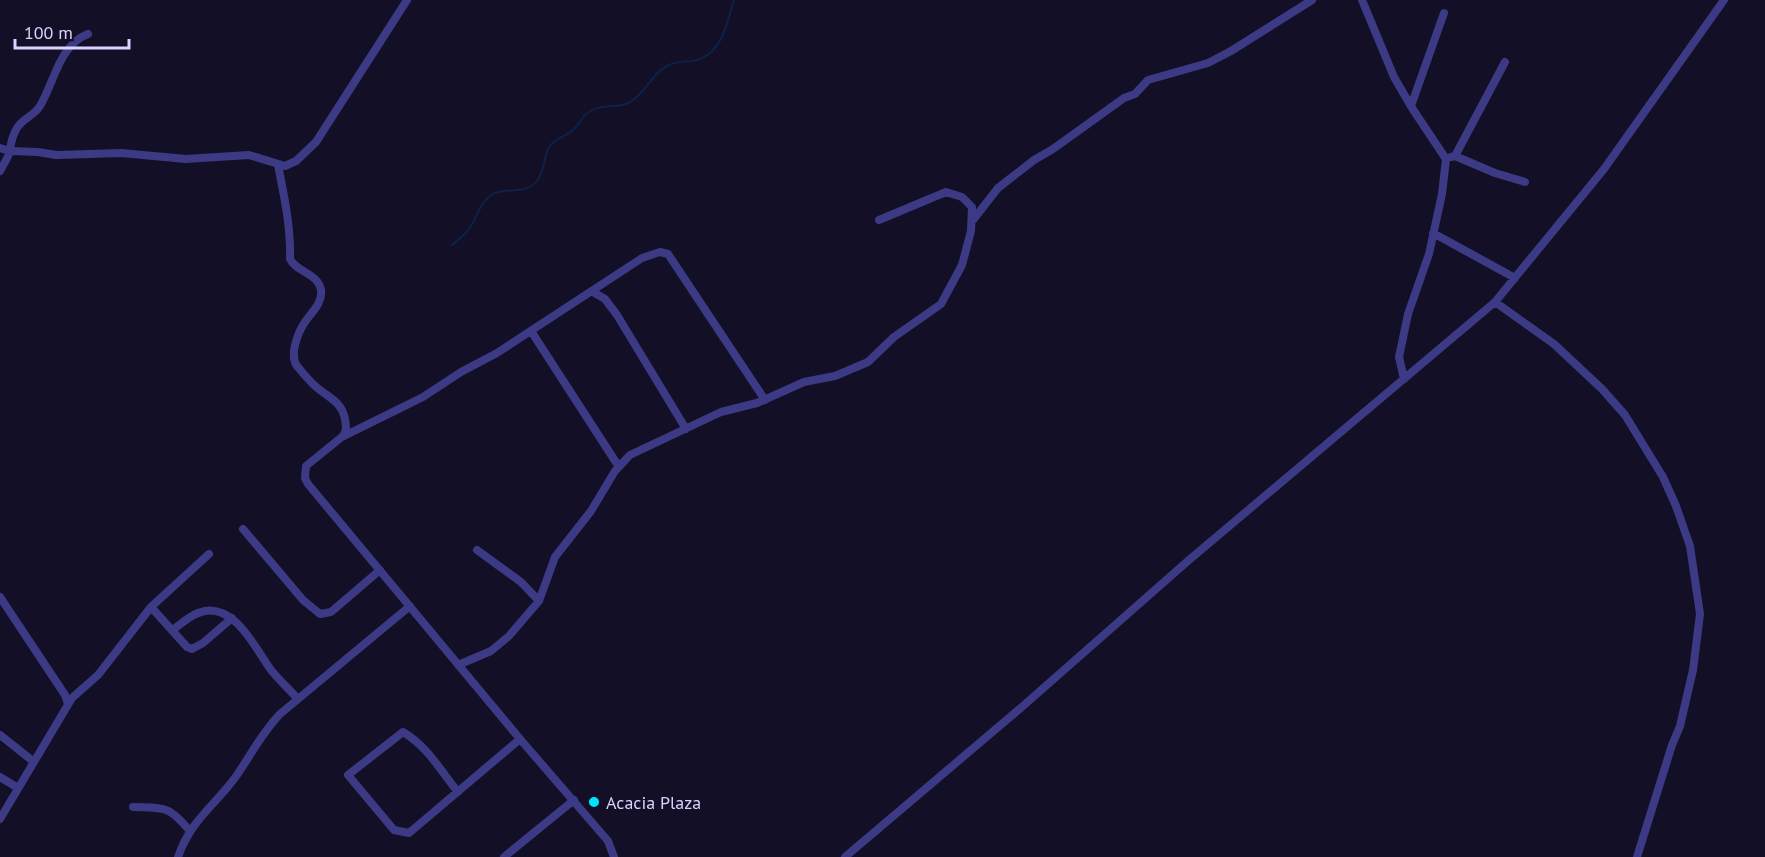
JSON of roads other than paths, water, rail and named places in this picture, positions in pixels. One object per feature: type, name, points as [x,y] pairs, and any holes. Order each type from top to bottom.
[{"type":"street","points":[[0,148],[56,155],[121,153],[186,159],[249,155],[285,166],[296,161],[316,142],[407,0]]},
{"type":"street","points":[[973,220],[998,188],[1034,160],[1124,98],[1135,94],[1148,80],[1208,63],[1312,0]]},
{"type":"street","points":[[1362,0],[1389,66],[1411,106],[1446,159],[1442,194],[1429,254],[1407,314],[1399,357],[1404,379]]},
{"type":"street","points":[[845,857],[1023,706],[1189,560],[1495,302],[1604,169],[1724,0]]},
{"type":"street","points":[[1411,106],[1444,13]]},
{"type":"street","points":[[0,171],[10,151],[11,140],[22,120],[32,115],[40,106],[70,48],[79,38],[88,34]]},
{"type":"street","points":[[1455,156],[1505,62]]},
{"type":"street","points":[[1446,159],[1455,156],[1495,173],[1525,182]]},
{"type":"street","points":[[278,165],[287,210],[290,259],[296,267],[315,281],[321,293],[315,309],[298,336],[294,359],[312,384],[339,404],[344,412],[346,425],[343,436]]},
{"type":"street","points":[[458,665],[491,651],[509,636],[538,601],[555,557],[630,455],[721,412],[765,400],[804,382],[835,376],[868,362],[894,337],[941,304],[962,265],[973,220],[972,207],[962,196],[946,192],[879,220]]},
{"type":"street","points":[[1433,233],[1515,278]]},
{"type":"street","points":[[614,857],[608,841],[520,740],[308,484],[305,478],[306,466],[343,436],[423,397],[451,378],[531,332],[642,258],[660,252],[668,254],[765,400]]},
{"type":"street","points":[[593,292],[605,299],[616,315],[686,429]]},
{"type":"street","points":[[1495,302],[1554,344],[1602,389],[1625,415],[1663,477],[1690,546],[1700,614],[1693,670],[1680,726],[1637,857]]},
{"type":"street","points":[[531,332],[619,467]]},
{"type":"street","points":[[243,529],[303,600],[320,614],[331,612],[380,570]]},
{"type":"street","points":[[477,550],[521,582],[538,601]]},
{"type":"street","points":[[0,819],[68,704],[98,675],[151,608],[209,554]]},
{"type":"street","points":[[0,597],[65,695],[68,704]]},
{"type":"street","points":[[178,857],[185,837],[201,815],[237,776],[263,733],[297,698],[410,606]]},
{"type":"street","points":[[151,608],[188,647],[196,648],[232,618]]},
{"type":"street","points":[[173,630],[194,615],[205,611],[216,611],[232,618],[251,640],[272,672],[297,698]]},
{"type":"street","points":[[458,792],[433,757],[418,741],[403,732],[348,775],[394,830],[409,833],[458,792],[520,740]]},
{"type":"street","points":[[0,735],[34,762]]},
{"type":"street","points":[[0,777],[18,788]]},
{"type":"street","points":[[506,856],[574,800]]},
{"type":"street","points":[[133,807],[166,808],[173,812],[190,831]]},
{"type":"waterway","points":[[452,245],[472,225],[491,195],[532,186],[541,173],[549,147],[554,141],[571,132],[587,114],[594,109],[628,103],[667,66],[678,62],[694,61],[710,53],[723,35],[734,0]]},
{"type":"place","name":"Acacia Plaza","points":[[594,802]]}]
